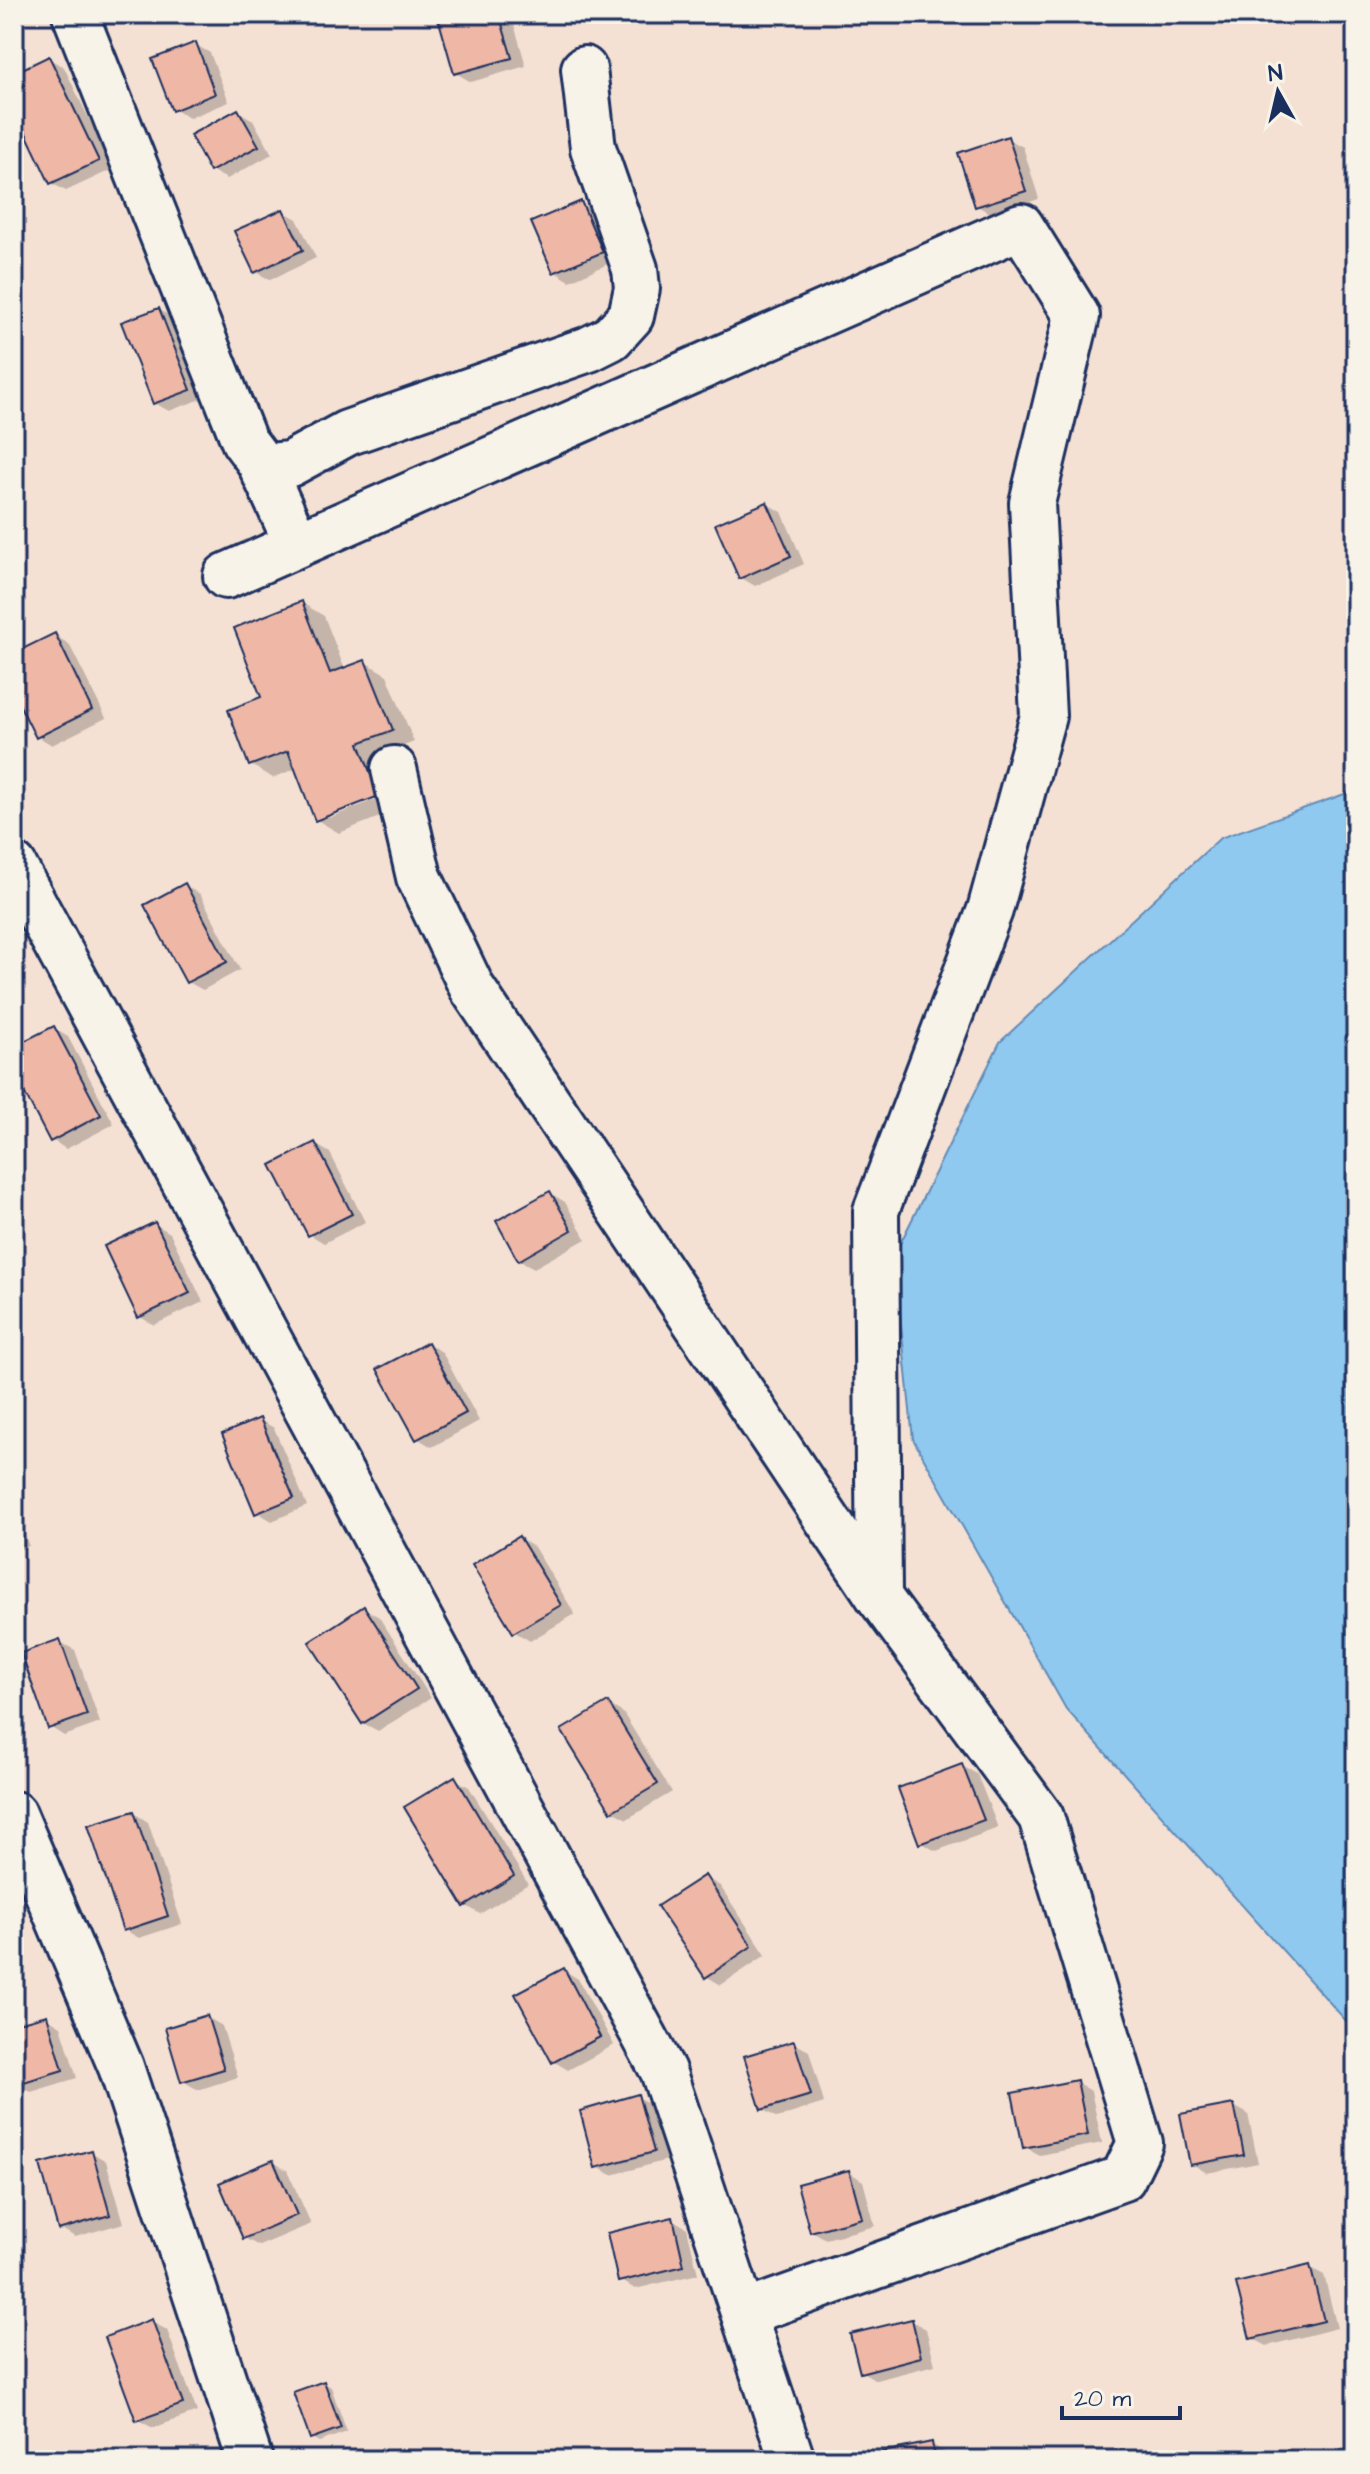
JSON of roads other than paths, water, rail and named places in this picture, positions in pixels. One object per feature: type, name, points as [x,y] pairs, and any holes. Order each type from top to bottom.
[{"type":"street","points":[[75,14],[244,441],[259,461],[297,544]]},
{"type":"street","points":[[259,461],[270,466],[290,464],[372,423],[563,360],[611,338],[631,316],[637,288],[635,269],[593,148],[584,69]]},
{"type":"street","points":[[226,576],[1021,226],[1077,316],[1032,503],[1043,716],[990,910],[876,1211],[879,1597]]},
{"type":"street","points":[[394,769],[419,877],[472,988],[879,1597],[1041,1817],[1140,2143],[1123,2178],[745,2313]]},
{"type":"street","points":[[14,866],[663,2071],[792,2460]]},
{"type":"street","points":[[14,1814],[121,2067],[250,2460]]},
{"type":"water","points":[[1356,790],[1356,2032],[1066,1709],[913,1439],[894,1256],[1000,1042],[1220,838]]}]
